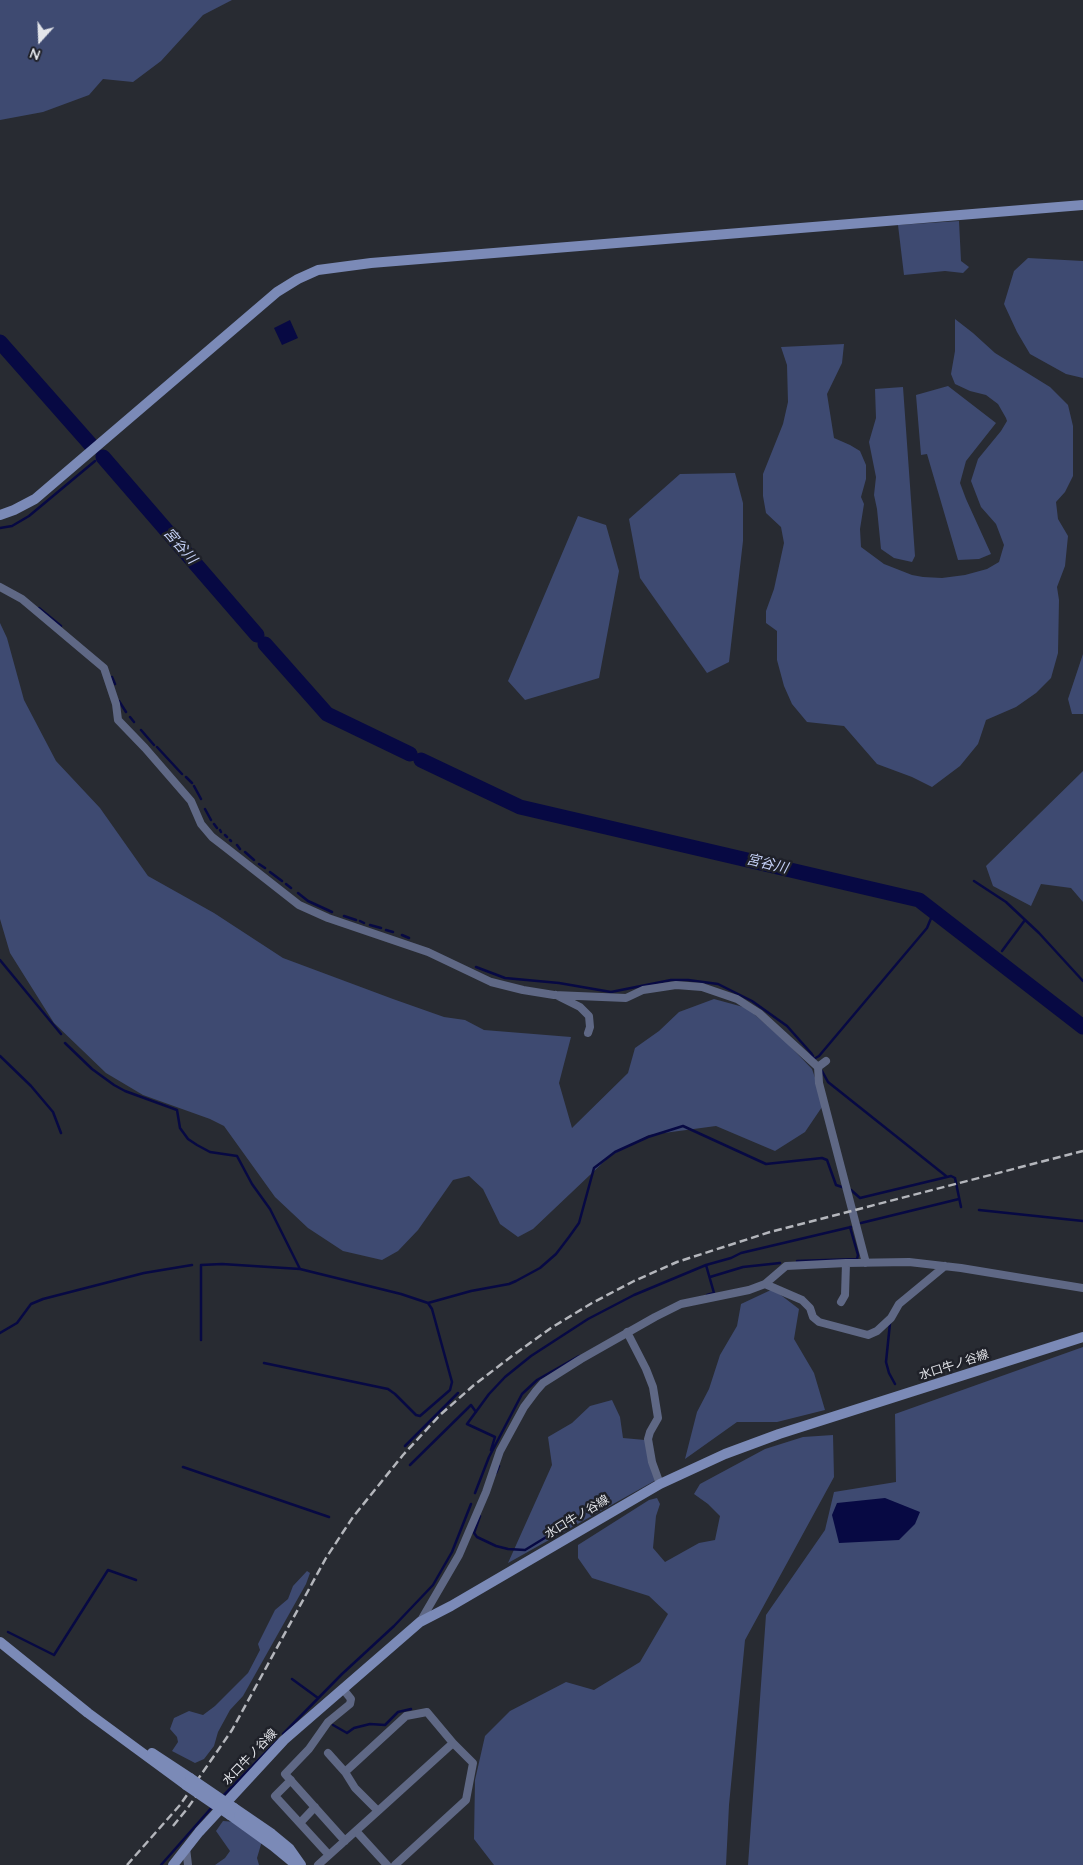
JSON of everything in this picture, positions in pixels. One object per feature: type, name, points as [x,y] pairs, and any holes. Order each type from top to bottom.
[{"type":"street","points":[[0,515],[34,499],[278,292],[298,278],[318,270],[371,263],[1083,205]]},
{"type":"street","points":[[0,587],[22,599],[104,668],[116,704],[118,720],[191,801],[202,824],[212,837],[299,905],[328,918],[428,952],[490,982],[523,990],[554,994],[626,998],[643,990],[676,985],[702,986],[737,999],[759,1013],[818,1067],[819,1083],[866,1263]]},
{"type":"street","points":[[554,994],[580,1008],[589,1016],[590,1027],[588,1032]]},
{"type":"street","points":[[818,1067],[826,1061]]},
{"type":"street","points":[[420,1622],[459,1555],[486,1492],[500,1450],[524,1407],[543,1383],[627,1332],[682,1304],[749,1290],[765,1284],[786,1266],[846,1263],[909,1262],[1083,1288]]},
{"type":"street","points":[[841,1302],[845,1295],[846,1263]]},
{"type":"street","points":[[765,1284],[802,1300],[810,1308],[813,1317],[819,1322],[868,1335],[877,1331],[890,1318],[899,1304],[945,1266]]},
{"type":"street","points":[[627,1332],[653,1387],[658,1418],[648,1439],[652,1462],[660,1484]]},
{"type":"street","name":"水口牛ノ谷線","points":[[173,1865],[234,1793],[284,1740],[420,1622],[451,1606],[660,1484],[725,1454],[778,1434],[1083,1337]]},
{"type":"street","points":[[0,1642],[88,1713],[283,1844],[301,1865]]},
{"type":"street","points":[[343,1689],[351,1699],[350,1704],[328,1722],[309,1749],[285,1774],[345,1840]]},
{"type":"street","points":[[345,1772],[406,1716],[427,1712],[473,1763],[466,1800],[395,1865]]},
{"type":"street","points":[[318,1865],[453,1743]]},
{"type":"street","points":[[328,1753],[345,1772],[355,1788],[378,1812]]},
{"type":"street","points":[[291,1780],[276,1796],[329,1855]]},
{"type":"street","points":[[300,1822],[315,1807]]},
{"type":"street","points":[[232,1811],[296,1865]]},
{"type":"street","points":[[356,1831],[386,1865]]},
{"type":"street","points":[[186,1848],[188,1865]]},
{"type":"shaded area","points":[[0,0],[232,0],[203,15],[161,61],[133,82],[103,79],[89,95],[43,112],[0,120]]},
{"type":"shaded area","points":[[959,221],[961,261],[969,267],[963,273],[945,271],[904,275],[898,225]]},
{"type":"shaded area","points":[[1028,258],[1083,261],[1083,378],[1066,374],[1030,354],[1004,304],[1014,271]]},
{"type":"shaded area","points":[[955,319],[995,353],[1050,387],[1068,405],[1073,426],[1073,476],[1065,492],[1056,502],[1058,519],[1068,536],[1065,566],[1057,587],[1059,600],[1058,653],[1051,678],[1036,693],[1016,707],[986,720],[978,744],[960,766],[932,787],[912,777],[877,764],[844,726],[807,722],[792,704],[784,686],[777,660],[777,631],[766,623],[766,611],[774,589],[784,543],[781,527],[766,513],[763,496],[763,474],[783,424],[788,402],[787,365],[781,347],[844,344],[842,363],[827,394],[834,438],[860,451],[866,465],[866,479],[861,497],[864,504],[860,529],[861,547],[884,564],[912,575],[923,577],[942,578],[965,575],[987,569],[999,562],[1004,545],[996,524],[981,507],[971,481],[978,459],[1007,421],[998,404],[986,395],[970,391],[955,384],[951,374],[955,351]]},
{"type":"shaded area","points":[[290,320],[298,338],[282,345],[274,328]]},
{"type":"shaded area","points":[[948,386],[996,423],[966,461],[960,483],[991,554],[979,559],[958,560],[927,454],[921,455],[916,395]]},
{"type":"shaded area","points":[[903,387],[915,556],[912,562],[894,558],[881,549],[874,495],[876,477],[869,442],[876,418],[875,389]]},
{"type":"shaded area","points":[[735,473],[743,503],[743,541],[729,662],[707,673],[640,578],[629,519],[680,474]]},
{"type":"shaded area","points":[[578,516],[606,525],[619,571],[599,678],[525,700],[508,681]]},
{"type":"shaded area","points":[[0,623],[7,638],[24,700],[56,761],[100,808],[148,876],[214,913],[283,958],[444,1017],[465,1020],[484,1030],[571,1037],[559,1083],[572,1128],[628,1073],[635,1048],[659,1031],[679,1012],[714,999],[747,1008],[785,1041],[812,1069],[824,1104],[805,1132],[775,1151],[716,1126],[649,1135],[610,1156],[533,1229],[518,1237],[500,1224],[483,1189],[469,1176],[453,1180],[418,1230],[398,1251],[382,1260],[343,1251],[308,1228],[275,1197],[224,1126],[210,1119],[143,1095],[106,1073],[54,1023],[10,953],[0,919]]},
{"type":"shaded area","points":[[1083,654],[1083,714],[1072,714],[1068,699]]},
{"type":"shaded area","points":[[1083,771],[1083,902],[1071,888],[1041,884],[1031,906],[993,886],[986,866]]},
{"type":"shaded area","points":[[773,1289],[799,1309],[794,1339],[814,1373],[825,1410],[777,1422],[737,1422],[685,1459],[697,1412],[709,1389],[720,1355],[737,1326],[741,1304]]},
{"type":"shaded area","points":[[1083,1347],[1083,1865],[748,1865],[766,1615],[825,1530],[834,1492],[896,1482],[895,1414]]},
{"type":"shaded area","points":[[612,1400],[620,1417],[623,1438],[645,1440],[656,1480],[508,1563],[552,1465],[548,1437],[572,1423],[590,1406]]},
{"type":"shaded area","points":[[833,1435],[834,1477],[745,1640],[729,1805],[726,1865],[494,1865],[474,1839],[475,1780],[485,1736],[510,1711],[566,1682],[594,1690],[640,1662],[668,1614],[649,1596],[592,1578],[578,1558],[578,1545],[649,1500],[657,1498],[660,1504],[656,1516],[653,1548],[665,1562],[699,1543],[715,1540],[720,1516],[694,1494],[700,1484],[765,1449],[803,1437]]},
{"type":"shaded area","points":[[885,1498],[920,1512],[915,1524],[899,1540],[839,1543],[832,1515],[837,1503]]},
{"type":"shaded area","points":[[307,1571],[310,1573],[306,1584],[243,1696],[230,1710],[218,1732],[214,1746],[204,1759],[195,1763],[172,1751],[178,1742],[177,1737],[170,1729],[174,1718],[189,1711],[203,1715],[215,1706],[248,1673],[260,1650],[258,1644],[275,1610],[288,1599],[293,1586]]},
{"type":"shaded area","points":[[223,1821],[237,1822],[262,1841],[257,1858],[259,1865],[215,1865],[225,1858],[230,1851],[216,1831]]},
{"type":"waterway","name":"宮谷川","points":[[0,342],[91,445]]},
{"type":"waterway","name":"宮谷川","points":[[103,457],[257,635]]},
{"type":"waterway","points":[[0,528],[12,526],[29,516],[95,461]]},
{"type":"waterway","points":[[39,608],[61,626]]},
{"type":"waterway","name":"宮谷川","points":[[265,644],[327,714],[410,754]]},
{"type":"waterway","points":[[112,677],[115,684]]},
{"type":"waterway","points":[[119,701],[126,712]]},
{"type":"waterway","points":[[130,717],[134,722]]},
{"type":"waterway","points":[[141,730],[154,745]]},
{"type":"waterway","points":[[157,747],[182,774]]},
{"type":"waterway","name":"宮谷川","points":[[421,760],[520,807],[919,900],[1083,1027]]},
{"type":"waterway","points":[[186,777],[192,783]]},
{"type":"waterway","points":[[194,786],[201,799]]},
{"type":"waterway","points":[[205,809],[211,820]]},
{"type":"waterway","points":[[214,824],[217,828]]},
{"type":"waterway","points":[[237,845],[240,849]]},
{"type":"waterway","points":[[245,852],[254,860]]},
{"type":"waterway","points":[[259,864],[265,868]]},
{"type":"waterway","points":[[270,872],[282,881]]},
{"type":"waterway","points":[[974,881],[1006,902],[1039,933],[1083,981]]},
{"type":"waterway","points":[[286,884],[291,888]]},
{"type":"waterway","points":[[298,893],[308,901],[332,912]]},
{"type":"waterway","points":[[476,967],[505,978],[559,983],[611,992],[671,980],[718,984],[752,1001],[787,1026],[811,1053],[813,1056],[812,1060],[819,1056],[927,928],[934,911]]},
{"type":"waterway","points":[[344,916],[356,920]]},
{"type":"waterway","points":[[1002,951],[1025,920]]},
{"type":"waterway","points":[[360,921],[364,923]]},
{"type":"waterway","points":[[370,925],[381,928]]},
{"type":"waterway","points":[[386,930],[393,932]]},
{"type":"waterway","points":[[402,935],[409,938]]},
{"type":"waterway","points":[[0,960],[61,1034]]},
{"type":"waterway","points":[[65,1043],[92,1069],[114,1085],[125,1091],[177,1110],[180,1128],[188,1139],[197,1145],[210,1152],[237,1156],[252,1184],[270,1209],[300,1269]]},
{"type":"waterway","points":[[0,1056],[31,1086],[53,1112],[61,1133]]},
{"type":"waterway","points":[[822,1071],[828,1082],[946,1176]]},
{"type":"waterway","points":[[201,1340],[201,1265],[222,1264],[300,1269],[401,1294],[428,1303],[516,1281],[540,1268],[556,1254],[579,1223],[594,1168],[615,1152],[648,1137],[683,1126],[766,1164],[822,1158],[827,1160],[836,1185],[851,1190],[860,1198],[951,1176],[955,1178],[961,1207]]},
{"type":"waterway","points":[[861,1223],[959,1199]]},
{"type":"waterway","points":[[979,1210],[1083,1221]]},
{"type":"waterway","points":[[797,1261],[857,1259],[858,1255],[850,1227]]},
{"type":"waterway","points":[[707,1295],[714,1293],[706,1265],[741,1253],[851,1227]]},
{"type":"waterway","points":[[710,1277],[743,1267],[780,1263]]},
{"type":"waterway","points":[[0,1333],[17,1323],[31,1304],[43,1299],[144,1273],[192,1265]]},
{"type":"waterway","points":[[491,1450],[495,1437],[467,1424],[489,1394],[505,1377],[531,1356],[588,1319],[634,1295],[706,1265]]},
{"type":"waterway","points":[[264,1363],[388,1389],[416,1415],[420,1416],[450,1390],[452,1382],[432,1309],[428,1303]]},
{"type":"waterway","points":[[890,1323],[886,1362],[895,1384]]},
{"type":"waterway","points":[[475,1493],[489,1457],[522,1394],[537,1380],[579,1356]]},
{"type":"waterway","points":[[405,1446],[458,1393]]},
{"type":"waterway","points":[[410,1465],[471,1405],[476,1412]]},
{"type":"waterway","points":[[496,1473],[499,1466]]},
{"type":"waterway","points":[[183,1467],[329,1517]]},
{"type":"waterway","points":[[283,1734],[342,1674],[394,1626],[433,1585],[452,1552],[471,1504]]},
{"type":"waterway","points":[[480,1516],[474,1533],[477,1537],[496,1546],[508,1549],[525,1550],[561,1528]]},
{"type":"waterway","points":[[8,1632],[54,1655],[108,1570],[136,1580]]},
{"type":"waterway","points":[[292,1679],[318,1698]]},
{"type":"waterway","points":[[333,1725],[347,1733],[354,1728],[370,1724],[385,1725],[398,1712],[411,1709]]},
{"type":"waterway","points":[[222,1797],[278,1740]]},
{"type":"waterway","points":[[161,1865],[213,1806]]},
{"type":"railway","points":[[127,1865],[180,1805],[232,1730],[326,1558],[353,1517],[403,1455],[440,1415],[474,1385],[512,1356],[551,1328],[592,1303],[634,1281],[677,1262],[770,1232],[1083,1151]]},
{"type":"railway","points":[[173,1826],[199,1792]]}]
